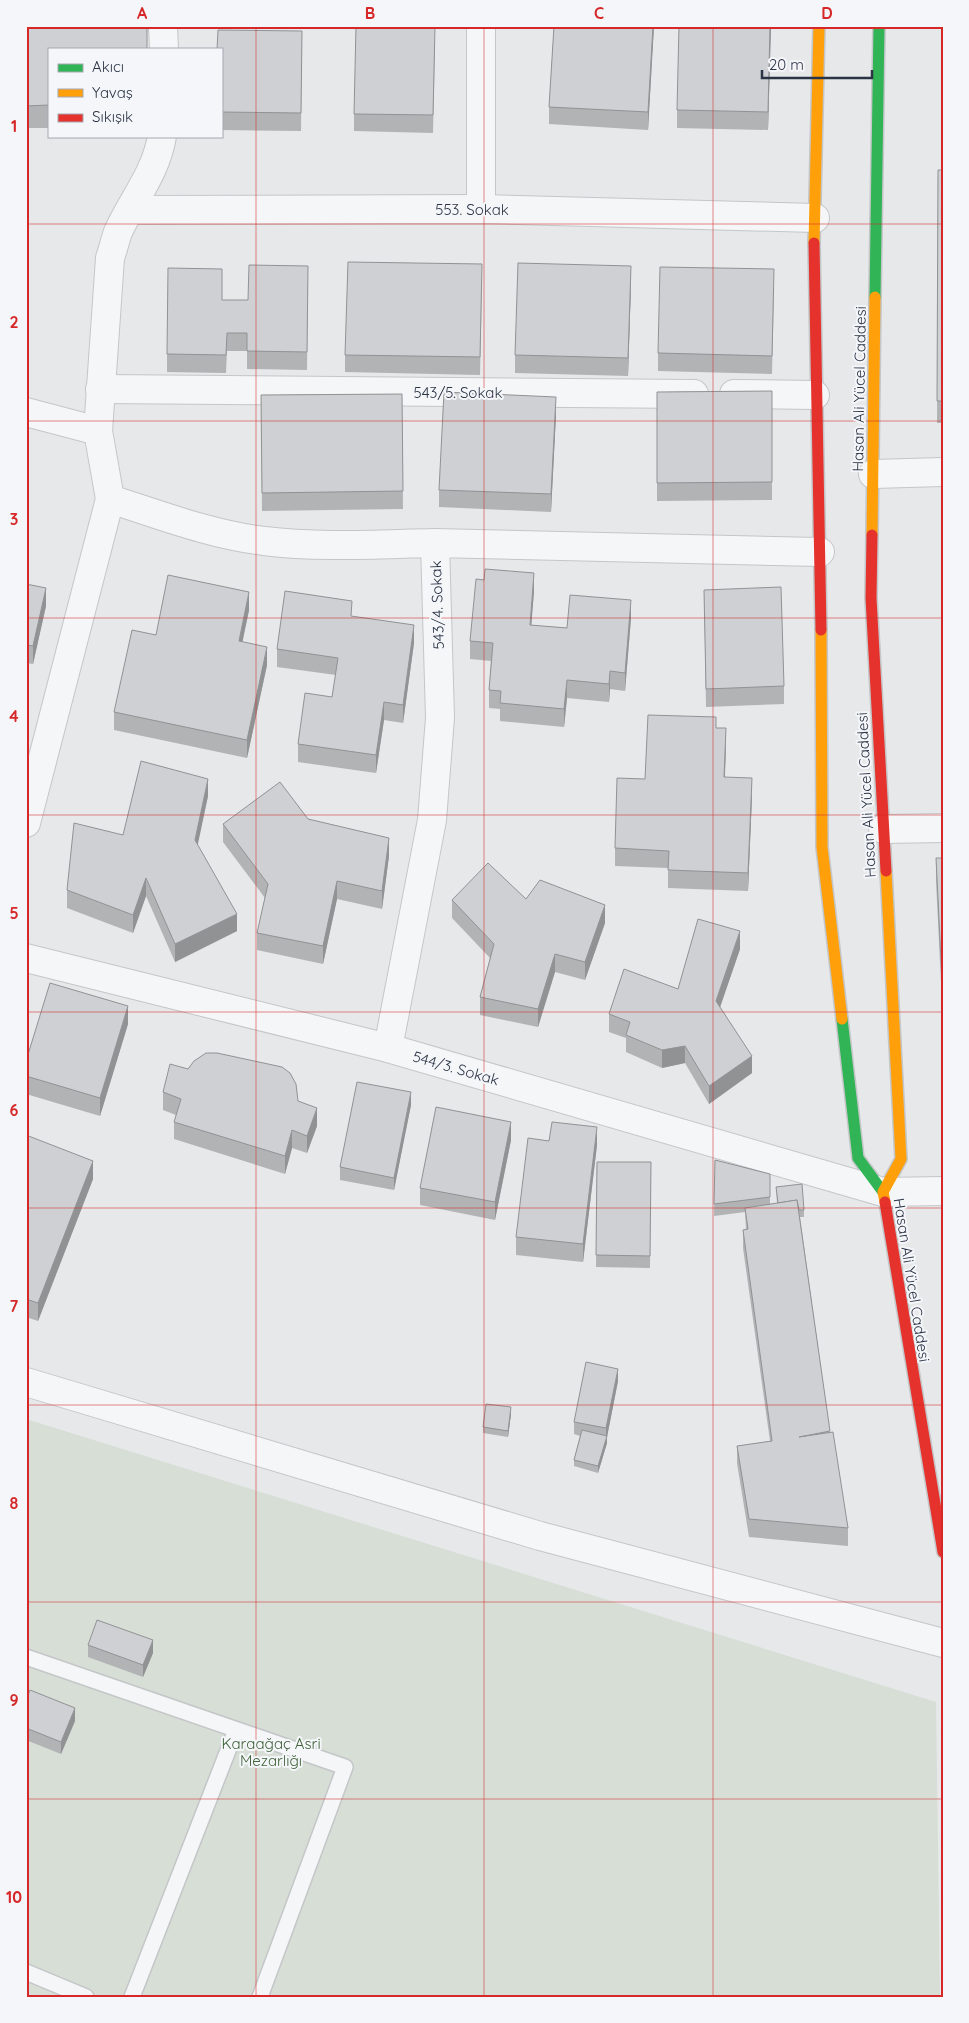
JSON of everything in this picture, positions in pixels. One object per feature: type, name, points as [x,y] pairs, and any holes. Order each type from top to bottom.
[{"type":"street","points":[[163,26],[164,48]]},
{"type":"street","points":[[481,26],[481,209]]},
{"type":"street","points":[[819,26],[814,218],[820,552],[822,847],[858,1158],[883,1192]]},
{"type":"street","name":"Hasan Ali Yücel Caddesi","points":[[879,26],[871,598],[901,1159],[883,1192],[939,1516],[943,1552]]},
{"type":"street","points":[[26,823],[35,745],[110,499],[98,431],[110,258],[118,233],[149,178],[159,156],[162,138]]},
{"type":"street","name":"553. Sokak","points":[[130,210],[481,209],[814,218]]},
{"type":"street","name":"543/5. Sokak","points":[[100,389],[816,395]]},
{"type":"street","points":[[26,412],[98,431]]},
{"type":"street","points":[[873,474],[943,472]]},
{"type":"street","points":[[110,499],[218,532],[263,541],[313,544],[436,543]]},
{"type":"street","name":"543/4. Sokak","points":[[388,1048],[432,820],[440,718],[436,543],[820,552]]},
{"type":"street","points":[[883,828],[943,828]]},
{"type":"street","name":"544/3. Sokak","points":[[26,958],[388,1048],[883,1192],[943,1191]]},
{"type":"street","points":[[26,1382],[540,1536],[943,1643]]},
{"type":"lane","points":[[26,1657],[344,1767],[260,1997]]},
{"type":"lane","points":[[132,1997],[236,1730]]},
{"type":"lane","points":[[26,1972],[86,1997]]},
{"type":"green space","name":"Karaağaç Asri Mezarlığı","points":[[26,1419],[936,1702],[940,1997],[26,1997]]},
{"type":"building","points":[[26,26],[147,26],[147,48],[48,48],[48,105],[26,106]]},
{"type":"building","points":[[356,26],[435,26],[433,115],[354,114]]},
{"type":"building","points":[[554,26],[653,26],[648,112],[549,107]]},
{"type":"building","points":[[679,26],[770,26],[768,112],[677,110]]},
{"type":"building","points":[[218,30],[302,31],[301,113],[222,112],[222,48],[217,48]]},
{"type":"building","points":[[938,170],[943,170],[943,401],[937,401]]},
{"type":"building","points":[[348,262],[482,264],[480,357],[345,355]]},
{"type":"building","points":[[518,263],[631,266],[628,358],[515,355]]},
{"type":"building","points":[[249,265],[308,266],[307,352],[247,351],[247,333],[227,333],[226,355],[167,354],[168,268],[222,269],[222,300],[248,300]]},
{"type":"building","points":[[660,267],[774,269],[772,356],[658,353]]},
{"type":"building","points":[[772,391],[772,482],[657,483],[657,392]]},
{"type":"building","points":[[444,392],[556,397],[551,494],[439,490]]},
{"type":"building","points":[[402,394],[403,491],[262,493],[261,395]]},
{"type":"building","points":[[485,569],[534,573],[530,625],[567,628],[570,595],[631,600],[625,673],[610,671],[609,684],[567,680],[564,709],[500,703],[501,691],[489,690],[493,643],[470,641],[476,579],[484,580]]},
{"type":"building","points":[[168,575],[249,592],[239,641],[267,647],[247,740],[114,712],[132,630],[156,635]]},
{"type":"building","points":[[26,584],[46,588],[33,646],[26,645]]},
{"type":"building","points":[[781,587],[784,686],[706,689],[704,590]]},
{"type":"building","points":[[285,591],[352,601],[351,616],[414,625],[403,705],[384,702],[376,755],[298,744],[305,693],[332,697],[338,658],[277,649]]},
{"type":"building","points":[[648,715],[716,717],[716,728],[726,728],[724,777],[752,778],[748,873],[668,870],[669,851],[615,848],[617,778],[645,779]]},
{"type":"building","points":[[141,761],[208,779],[195,840],[237,914],[175,944],[146,878],[133,915],[67,890],[74,823],[123,835]]},
{"type":"building","points":[[280,782],[308,819],[389,838],[382,891],[337,881],[323,946],[257,933],[268,884],[223,824]]},
{"type":"building","points":[[936,858],[943,858],[943,1001]]},
{"type":"building","points":[[488,863],[526,899],[540,880],[605,905],[585,962],[555,954],[538,1009],[480,997],[494,944],[452,900]]},
{"type":"building","points":[[698,919],[740,931],[716,1001],[752,1056],[709,1086],[685,1046],[662,1050],[626,1035],[630,1022],[609,1014],[624,969],[678,989]]},
{"type":"building","points":[[50,983],[128,1006],[100,1098],[26,1076],[26,1061]]},
{"type":"building","points":[[206,1053],[217,1053],[282,1067],[290,1073],[296,1084],[298,1101],[317,1108],[307,1136],[292,1130],[285,1156],[174,1122],[181,1099],[163,1092],[170,1064],[188,1069],[194,1061]]},
{"type":"building","points":[[357,1082],[411,1092],[394,1178],[340,1167]]},
{"type":"building","points":[[436,1107],[511,1122],[495,1202],[420,1188]]},
{"type":"building","points":[[552,1122],[597,1127],[583,1244],[516,1237],[528,1138],[549,1141]]},
{"type":"building","points":[[26,1135],[93,1161],[38,1303],[26,1299]]},
{"type":"building","points":[[715,1160],[770,1174],[770,1197],[714,1204]]},
{"type":"building","points":[[597,1162],[651,1162],[650,1256],[596,1255]]},
{"type":"building","points":[[802,1184],[804,1210],[799,1210],[797,1200],[778,1203],[776,1187]]},
{"type":"building","points":[[797,1200],[830,1431],[799,1437],[833,1432],[848,1528],[749,1519],[737,1446],[772,1441],[743,1230],[748,1229],[745,1208]]},
{"type":"building","points":[[586,1362],[618,1369],[606,1428],[574,1422]]},
{"type":"building","points":[[486,1404],[511,1407],[508,1431],[483,1427]]},
{"type":"building","points":[[582,1430],[607,1436],[598,1466],[574,1460]]},
{"type":"building","points":[[97,1620],[153,1640],[143,1665],[88,1645]]},
{"type":"building","points":[[30,1690],[75,1708],[61,1742],[26,1728],[26,1700]]},
{"type":"traffic: fast","points":[[875,297],[879,26]]},
{"type":"traffic: fast","points":[[842,1019],[858,1158],[883,1192]]},
{"type":"traffic: slow","points":[[814,243],[819,26]]},
{"type":"traffic: slow","points":[[872,535],[875,297]]},
{"type":"traffic: slow","points":[[821,630],[822,847],[842,1019]]},
{"type":"traffic: slow","points":[[885,1202],[883,1192],[901,1159],[886,871]]},
{"type":"traffic: jam","points":[[814,243],[821,630]]},
{"type":"traffic: jam","points":[[872,535],[871,598],[886,871]]},
{"type":"traffic: jam","points":[[885,1202],[943,1552]]}]
